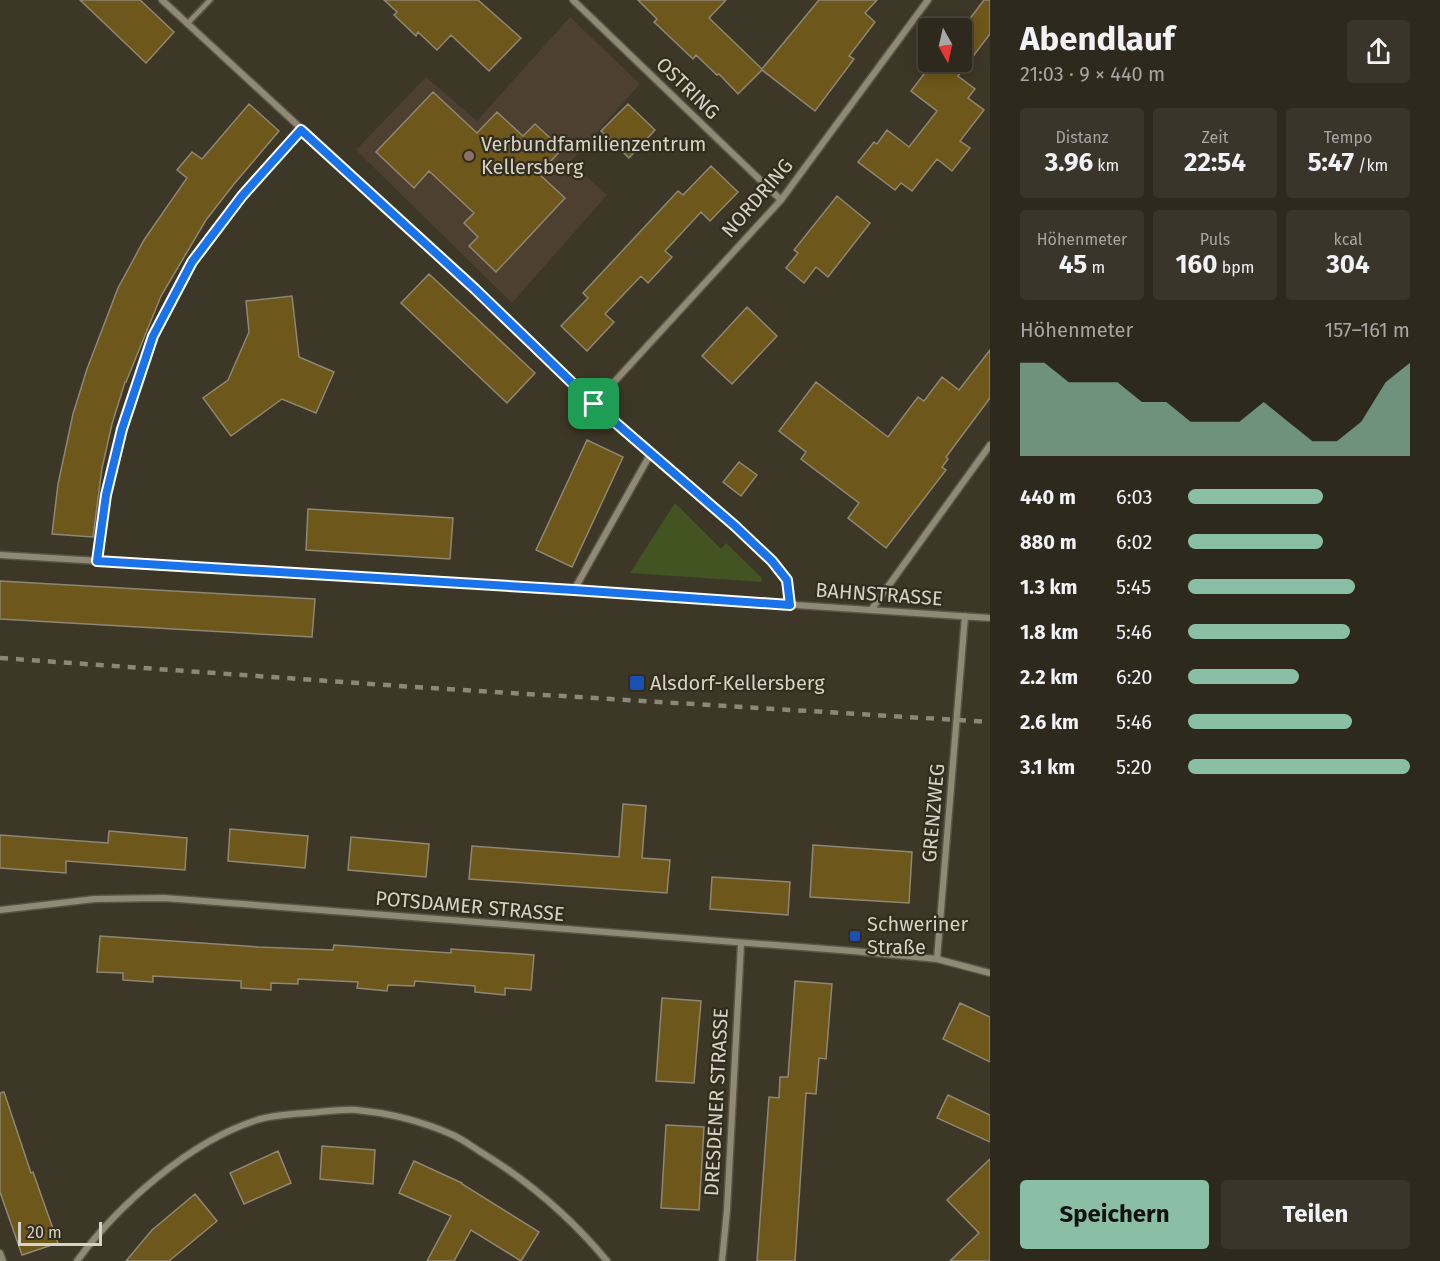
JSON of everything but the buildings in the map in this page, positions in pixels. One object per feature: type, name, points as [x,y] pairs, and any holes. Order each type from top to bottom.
[{"type":"street","points":[[162,0],[475,289],[594,404],[772,561],[787,580],[790,605]]},
{"type":"street","name":"OSTRING","points":[[573,0],[781,200]]},
{"type":"street","name":"NORDRING","points":[[594,404],[781,200],[928,0]]},
{"type":"street","points":[[97,561],[106,495],[117,451],[153,336],[192,262],[242,196],[301,130]]},
{"type":"street","points":[[871,610],[990,445]]},
{"type":"street","points":[[574,590],[651,453]]},
{"type":"street","name":"BAHNSTRASSE","points":[[0,555],[990,618]]},
{"type":"street","name":"GRENZWEG","points":[[937,959],[965,616]]},
{"type":"street","name":"POTSDAMER STRASSE","points":[[0,910],[94,900],[164,898],[937,959]]},
{"type":"street","name":"DRESDENER STRASSE","points":[[722,1261],[727,1210],[741,944]]},
{"type":"street","points":[[937,959],[990,973]]},
{"type":"street","points":[[77,1261],[90,1243],[130,1201],[181,1158],[222,1134],[258,1119],[355,1110],[400,1117],[454,1135],[505,1167],[551,1201],[608,1261]]},
{"type":"street","points":[[0,1253],[3,1261]]},
{"type":"lane","points":[[187,24],[210,0]]},
{"type":"shaded area","name":"Verbundfamilienzentrum Kellersberg","points":[[570,17],[640,84],[570,162],[607,195],[512,303],[356,150],[426,77],[477,121]]},
{"type":"green space","points":[[675,503],[721,549],[726,543],[761,577],[762,582],[630,573]]},
{"type":"railway","points":[[0,658],[429,688],[990,722]]},
{"type":"place","name":"Verbundfamilienzentrum Kellersberg","points":[[469,156]]},
{"type":"place","name":"Alsdorf-Kellersberg","points":[[637,683]]},
{"type":"place","name":"Schweriner Straße","points":[[855,936]]},
{"type":"route","points":[[301,130],[475,289],[594,404],[772,561],[787,580],[790,605],[97,561],[106,495],[122,429],[153,336],[192,262],[242,196],[301,130]]}]
